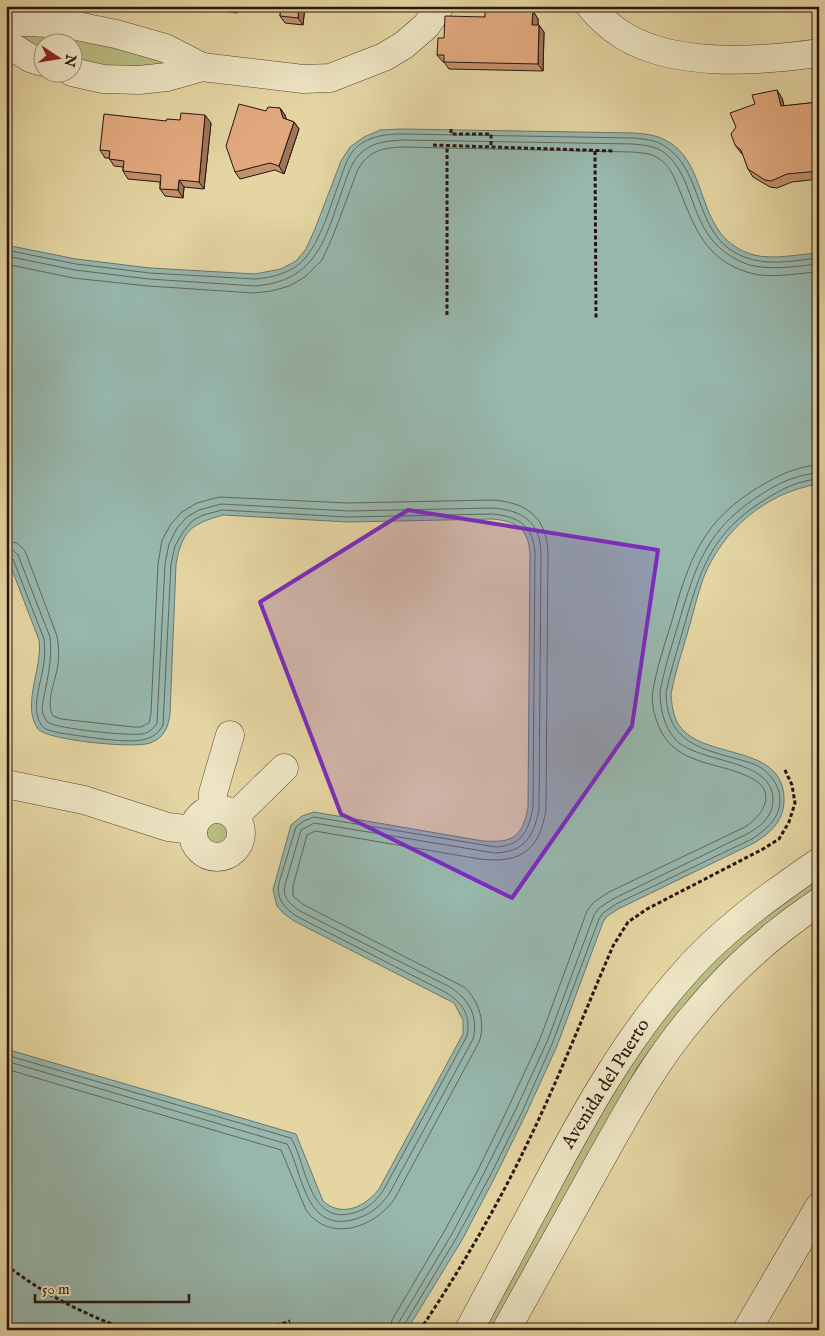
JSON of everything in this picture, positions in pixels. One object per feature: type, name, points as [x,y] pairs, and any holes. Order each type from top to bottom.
[{"type":"street","points":[[6,21],[67,24],[116,34],[165,48],[202,67],[303,79],[330,78],[384,57],[398,49],[426,26],[440,6]]},
{"type":"street","points":[[590,6],[602,20],[625,36],[650,48],[675,55],[755,59],[819,53]]},
{"type":"street","points":[[6,43],[32,59]]},
{"type":"street","points":[[82,74],[103,79],[139,80],[166,77],[202,67]]},
{"type":"street","points":[[230,735],[213,794],[224,812],[241,830],[241,838],[232,852],[225,856],[209,856],[202,852],[196,846],[193,830],[200,816],[224,812],[284,768]]},
{"type":"street","points":[[6,784],[84,800],[168,827],[193,830]]},
{"type":"street","name":"Avenida del Puerto","points":[[469,1330],[608,1073],[644,1022],[681,976],[717,940],[754,908],[819,862]]},
{"type":"street","name":"Avenida del Puerto","points":[[506,1330],[635,1097],[663,1055],[695,1013],[732,973],[770,938],[819,902]]},
{"type":"street","points":[[746,1330],[819,1208]]},
{"type":"path","points":[[452,129],[451,134],[491,134],[491,147]]},
{"type":"path","points":[[433,145],[612,151]]},
{"type":"path","points":[[447,146],[447,315]]},
{"type":"path","points":[[595,151],[596,318]]},
{"type":"path","points":[[420,1330],[490,1213],[528,1142],[613,946],[628,922],[647,909],[763,849],[778,839],[790,822],[795,804],[792,785],[784,768]]},
{"type":"path","points":[[6,1265],[32,1285],[55,1299],[80,1312],[128,1330]]},
{"type":"path","points":[[264,1330],[290,1321]]},
{"type":"highlighted area","points":[[408,510],[658,550],[632,726],[512,898],[341,814],[260,602]]},
{"type":"green space","points":[[32,32],[32,50],[10,36]]},
{"type":"green space","points":[[82,39],[157,53],[167,66],[148,70],[82,67]]},
{"type":"green space","points":[[217,818],[227,822],[231,832],[227,842],[217,846],[207,842],[203,832],[207,822]]},
{"type":"green space","points":[[819,876],[819,891],[680,1011],[638,1066],[492,1330],[481,1330],[629,1062],[671,1006],[714,958],[769,912]]},
{"type":"water","points":[[380,130],[634,133],[655,136],[667,141],[681,152],[691,167],[704,201],[721,234],[735,246],[754,255],[762,256],[778,257],[819,253],[819,484],[781,495],[764,505],[748,516],[722,545],[711,561],[703,579],[671,694],[676,720],[685,732],[713,746],[761,762],[773,771],[782,784],[783,809],[775,826],[754,843],[618,909],[606,917],[557,1046],[526,1114],[462,1240],[407,1330],[6,1330],[6,1049],[296,1134],[323,1201],[338,1209],[345,1209],[353,1208],[367,1201],[379,1189],[463,1034],[463,1020],[454,1003],[294,921],[277,906],[273,890],[291,825],[302,816],[314,812],[483,841],[502,841],[509,839],[519,832],[526,818],[528,808],[530,553],[529,544],[523,531],[514,524],[492,519],[348,522],[223,515],[203,522],[190,530],[185,536],[176,564],[168,724],[159,738],[141,745],[73,740],[44,733],[38,729],[33,719],[32,698],[38,662],[39,640],[6,554],[6,245],[76,259],[150,268],[255,274],[281,269],[296,261],[306,249],[341,161],[350,147],[364,137]]},
{"type":"building","points":[[281,6],[299,6],[298,18],[280,16]]},
{"type":"building","points":[[485,9],[533,11],[532,25],[539,25],[538,64],[444,62],[444,55],[437,55],[438,38],[444,38],[445,16],[485,17]]},
{"type":"building","points":[[777,90],[781,106],[819,102],[819,171],[787,174],[771,181],[765,180],[748,169],[741,150],[735,145],[731,134],[736,127],[730,113],[755,104],[752,95]]},
{"type":"building","points":[[239,104],[266,111],[268,107],[280,108],[283,118],[294,122],[279,166],[270,163],[235,172],[226,146]]},
{"type":"building","points":[[181,113],[205,115],[199,182],[179,180],[178,190],[160,189],[161,175],[123,171],[124,161],[109,159],[110,151],[100,150],[104,114],[166,121],[167,119],[180,120]]}]
